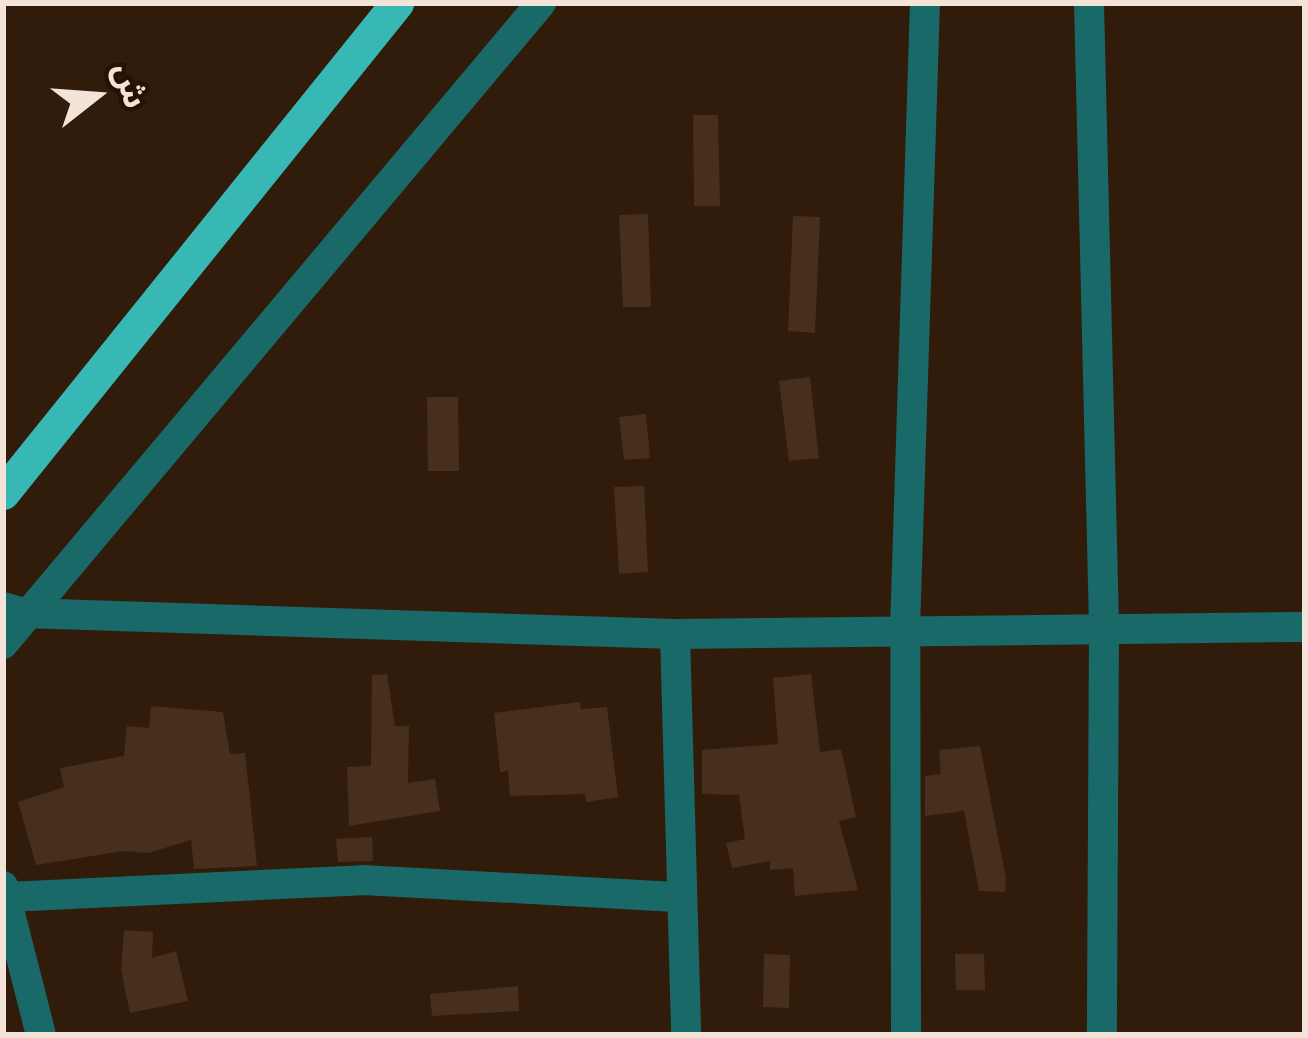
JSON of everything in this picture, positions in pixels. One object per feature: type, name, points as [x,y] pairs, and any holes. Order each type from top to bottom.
[{"type":"highway","points":[[3,493],[397,3]]},
{"type":"street","points":[[3,644],[14,610],[542,3]]},
{"type":"street","points":[[906,1035],[905,628],[925,3]]},
{"type":"street","points":[[1090,3],[1104,627],[1102,1035]]},
{"type":"street","points":[[14,610],[676,634],[1305,627]]},
{"type":"street","points":[[676,634],[686,1035]]},
{"type":"street","points":[[40,1035],[5,891],[363,880],[681,897]]},
{"type":"building","points":[[693,115],[718,115],[720,206],[694,206]]},
{"type":"building","points":[[648,214],[651,307],[623,307],[619,215]]},
{"type":"building","points":[[793,216],[820,217],[815,333],[788,331]]},
{"type":"building","points":[[810,377],[819,458],[789,461],[779,381]]},
{"type":"building","points":[[427,397],[458,397],[459,471],[428,471]]},
{"type":"building","points":[[646,414],[650,458],[624,460],[619,417]]},
{"type":"building","points":[[644,486],[648,572],[619,574],[614,487]]},
{"type":"building","points":[[387,674],[395,726],[409,726],[408,783],[435,779],[440,811],[349,826],[347,767],[371,766],[372,675]]},
{"type":"building","points":[[811,674],[820,752],[841,749],[856,817],[839,821],[858,890],[795,896],[793,868],[770,870],[770,861],[732,868],[726,843],[745,839],[739,795],[702,794],[702,750],[778,744],[773,678]]},
{"type":"building","points":[[580,702],[581,709],[607,707],[618,797],[586,802],[585,794],[510,796],[508,771],[500,772],[494,713]]},
{"type":"building","points":[[151,706],[223,712],[230,754],[245,753],[257,866],[194,869],[191,840],[148,853],[124,851],[36,865],[18,802],[64,787],[60,768],[124,756],[127,726],[149,728]]},
{"type":"building","points":[[980,746],[1005,892],[979,891],[964,811],[925,816],[925,776],[941,774],[939,750]]},
{"type":"building","points":[[372,837],[373,861],[338,862],[336,839]]},
{"type":"building","points":[[124,930],[153,932],[152,958],[176,951],[188,1001],[130,1013],[121,970]]},
{"type":"building","points":[[764,954],[790,955],[789,1008],[763,1007]]},
{"type":"building","points":[[955,954],[984,954],[985,990],[956,990]]},
{"type":"building","points":[[518,986],[519,1011],[432,1016],[430,994]]}]
